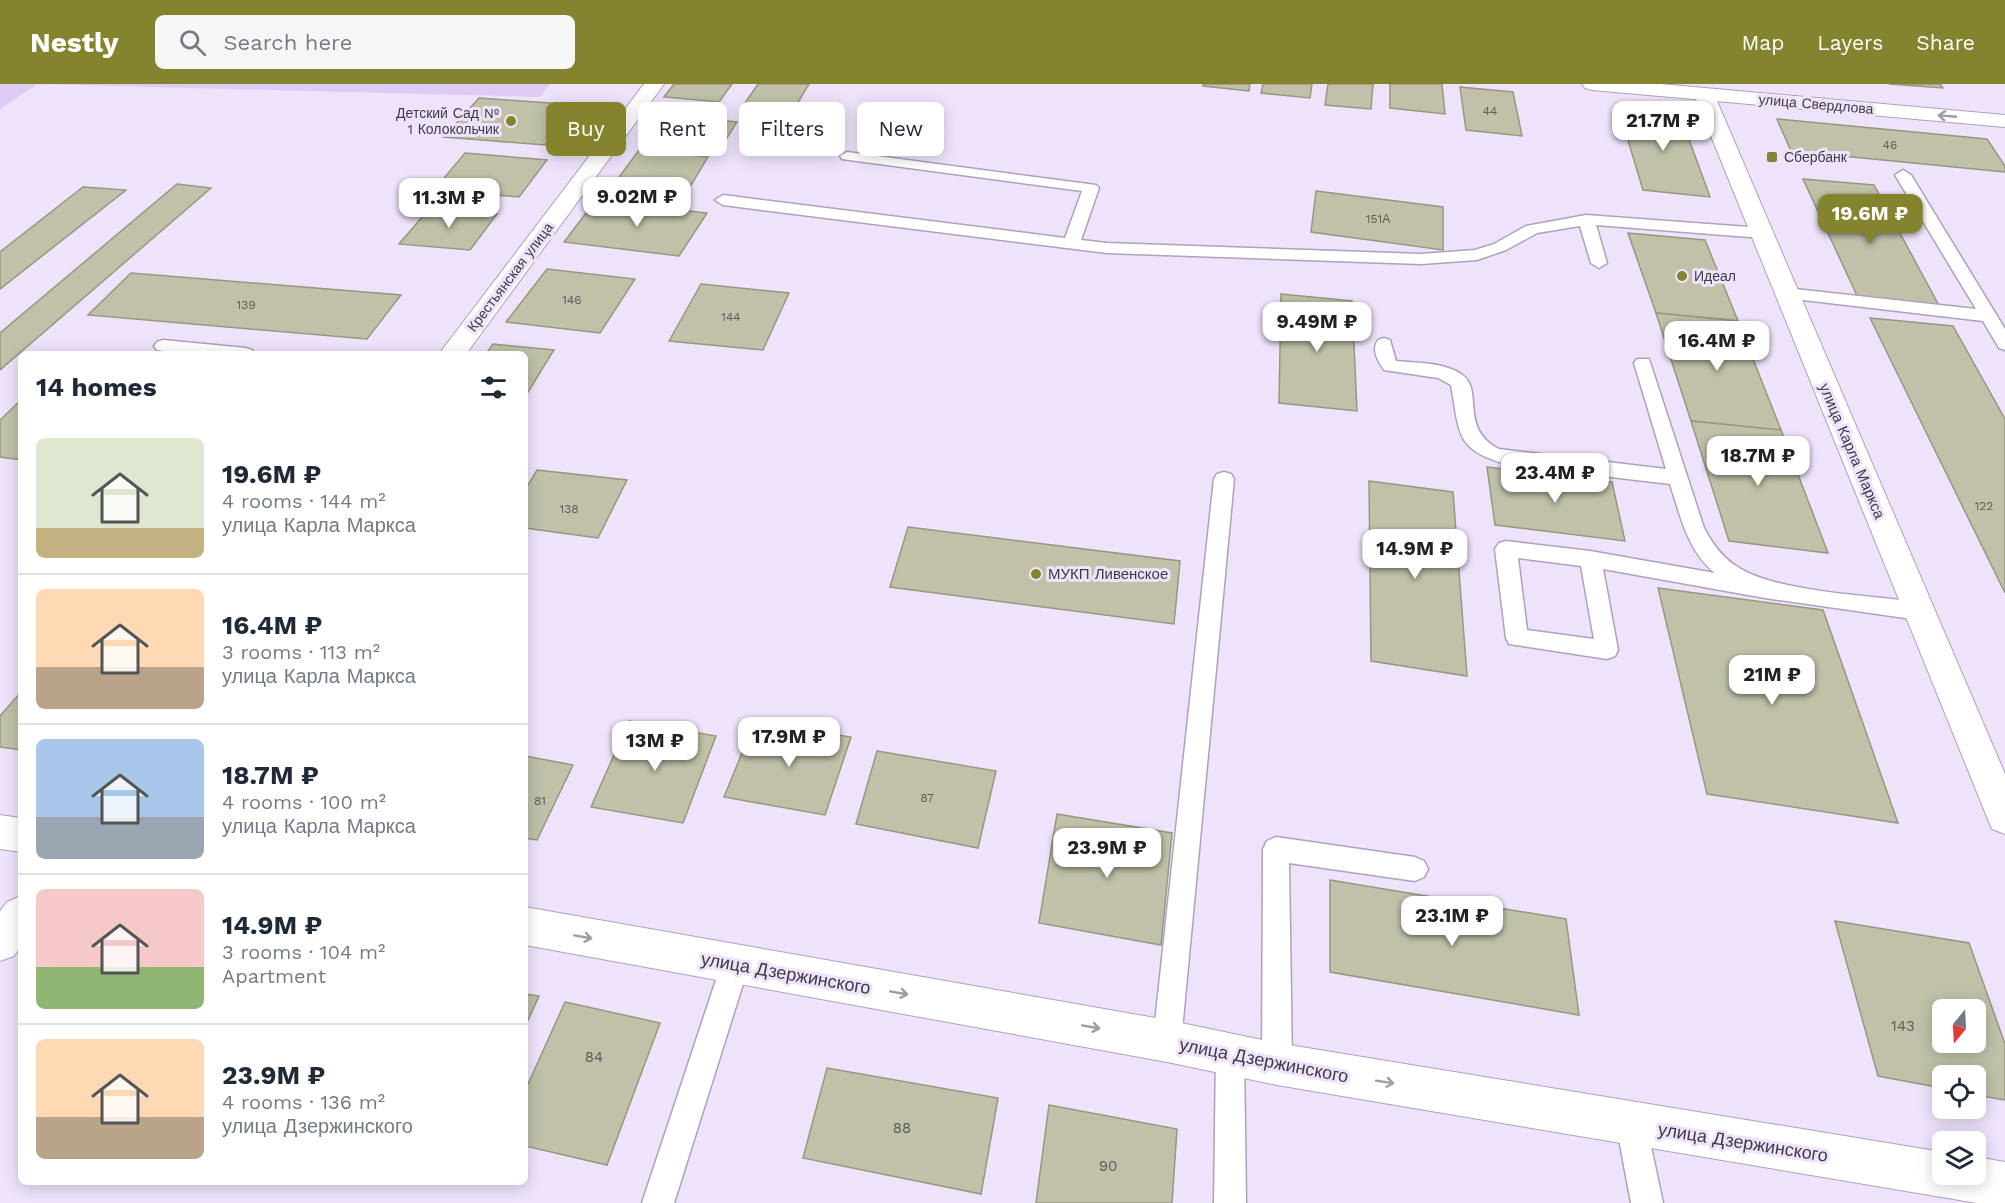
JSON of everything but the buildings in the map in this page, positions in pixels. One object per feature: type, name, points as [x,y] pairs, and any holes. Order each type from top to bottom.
[{"type":"street","name":"Крестьянская улица","points":[[454,351],[654,84]]},
{"type":"street","name":"улица Свердлова","points":[[1592,84],[1702,89],[2005,121]]},
{"type":"street","name":"улица Карла Маркса","points":[[1702,89],[2005,817]]},
{"type":"street","points":[[0,832],[18,835]]},
{"type":"street","points":[[0,942],[18,919]]},
{"type":"street","name":"улица Дзержинского","points":[[528,927],[1230,1052],[1277,1064],[2005,1185]]},
{"type":"lane","points":[[846,156],[1090,188],[1071,244]]},
{"type":"lane","points":[[1903,175],[2005,344]]},
{"type":"lane","points":[[723,200],[1107,248],[1421,259],[1451,258],[1490,251],[1542,226],[1563,225],[1586,220],[1762,233]]},
{"type":"lane","points":[[1586,220],[1599,263]]},
{"type":"lane","points":[[1786,293],[1989,316]]},
{"type":"lane","points":[[1384,344],[1385,358],[1390,366],[1444,373],[1456,378],[1461,389],[1471,436],[1476,446],[1487,453],[1509,458],[1679,478]]},
{"type":"lane","points":[[163,346],[215,351]]},
{"type":"lane","points":[[1643,363],[1694,528],[1706,550],[1727,572],[1765,590]]},
{"type":"lane","points":[[1167,1041],[1224,479]]},
{"type":"lane","points":[[1590,559],[1607,650],[1516,638],[1506,549],[1590,559],[1765,590],[1919,610]]},
{"type":"lane","points":[[1277,1064],[1276,849],[1415,869]]},
{"type":"lane","points":[[658,1203],[735,965]]},
{"type":"lane","points":[[1230,1052],[1230,1203]]},
{"type":"lane","points":[[1631,1123],[1647,1203]]},
{"type":"shaded area","points":[[0,84],[38,84],[0,109]]},
{"type":"shaded area","points":[[38,84],[550,84],[540,97]]},
{"type":"place","name":"Детский Сад № 1 Колокольчик","points":[[511,121]]},
{"type":"place","name":"Сбербанк","points":[[1772,157]]},
{"type":"place","name":"Идеал","points":[[1682,276]]},
{"type":"place","name":"МУКП Ливенское","points":[[1036,574]]}]
